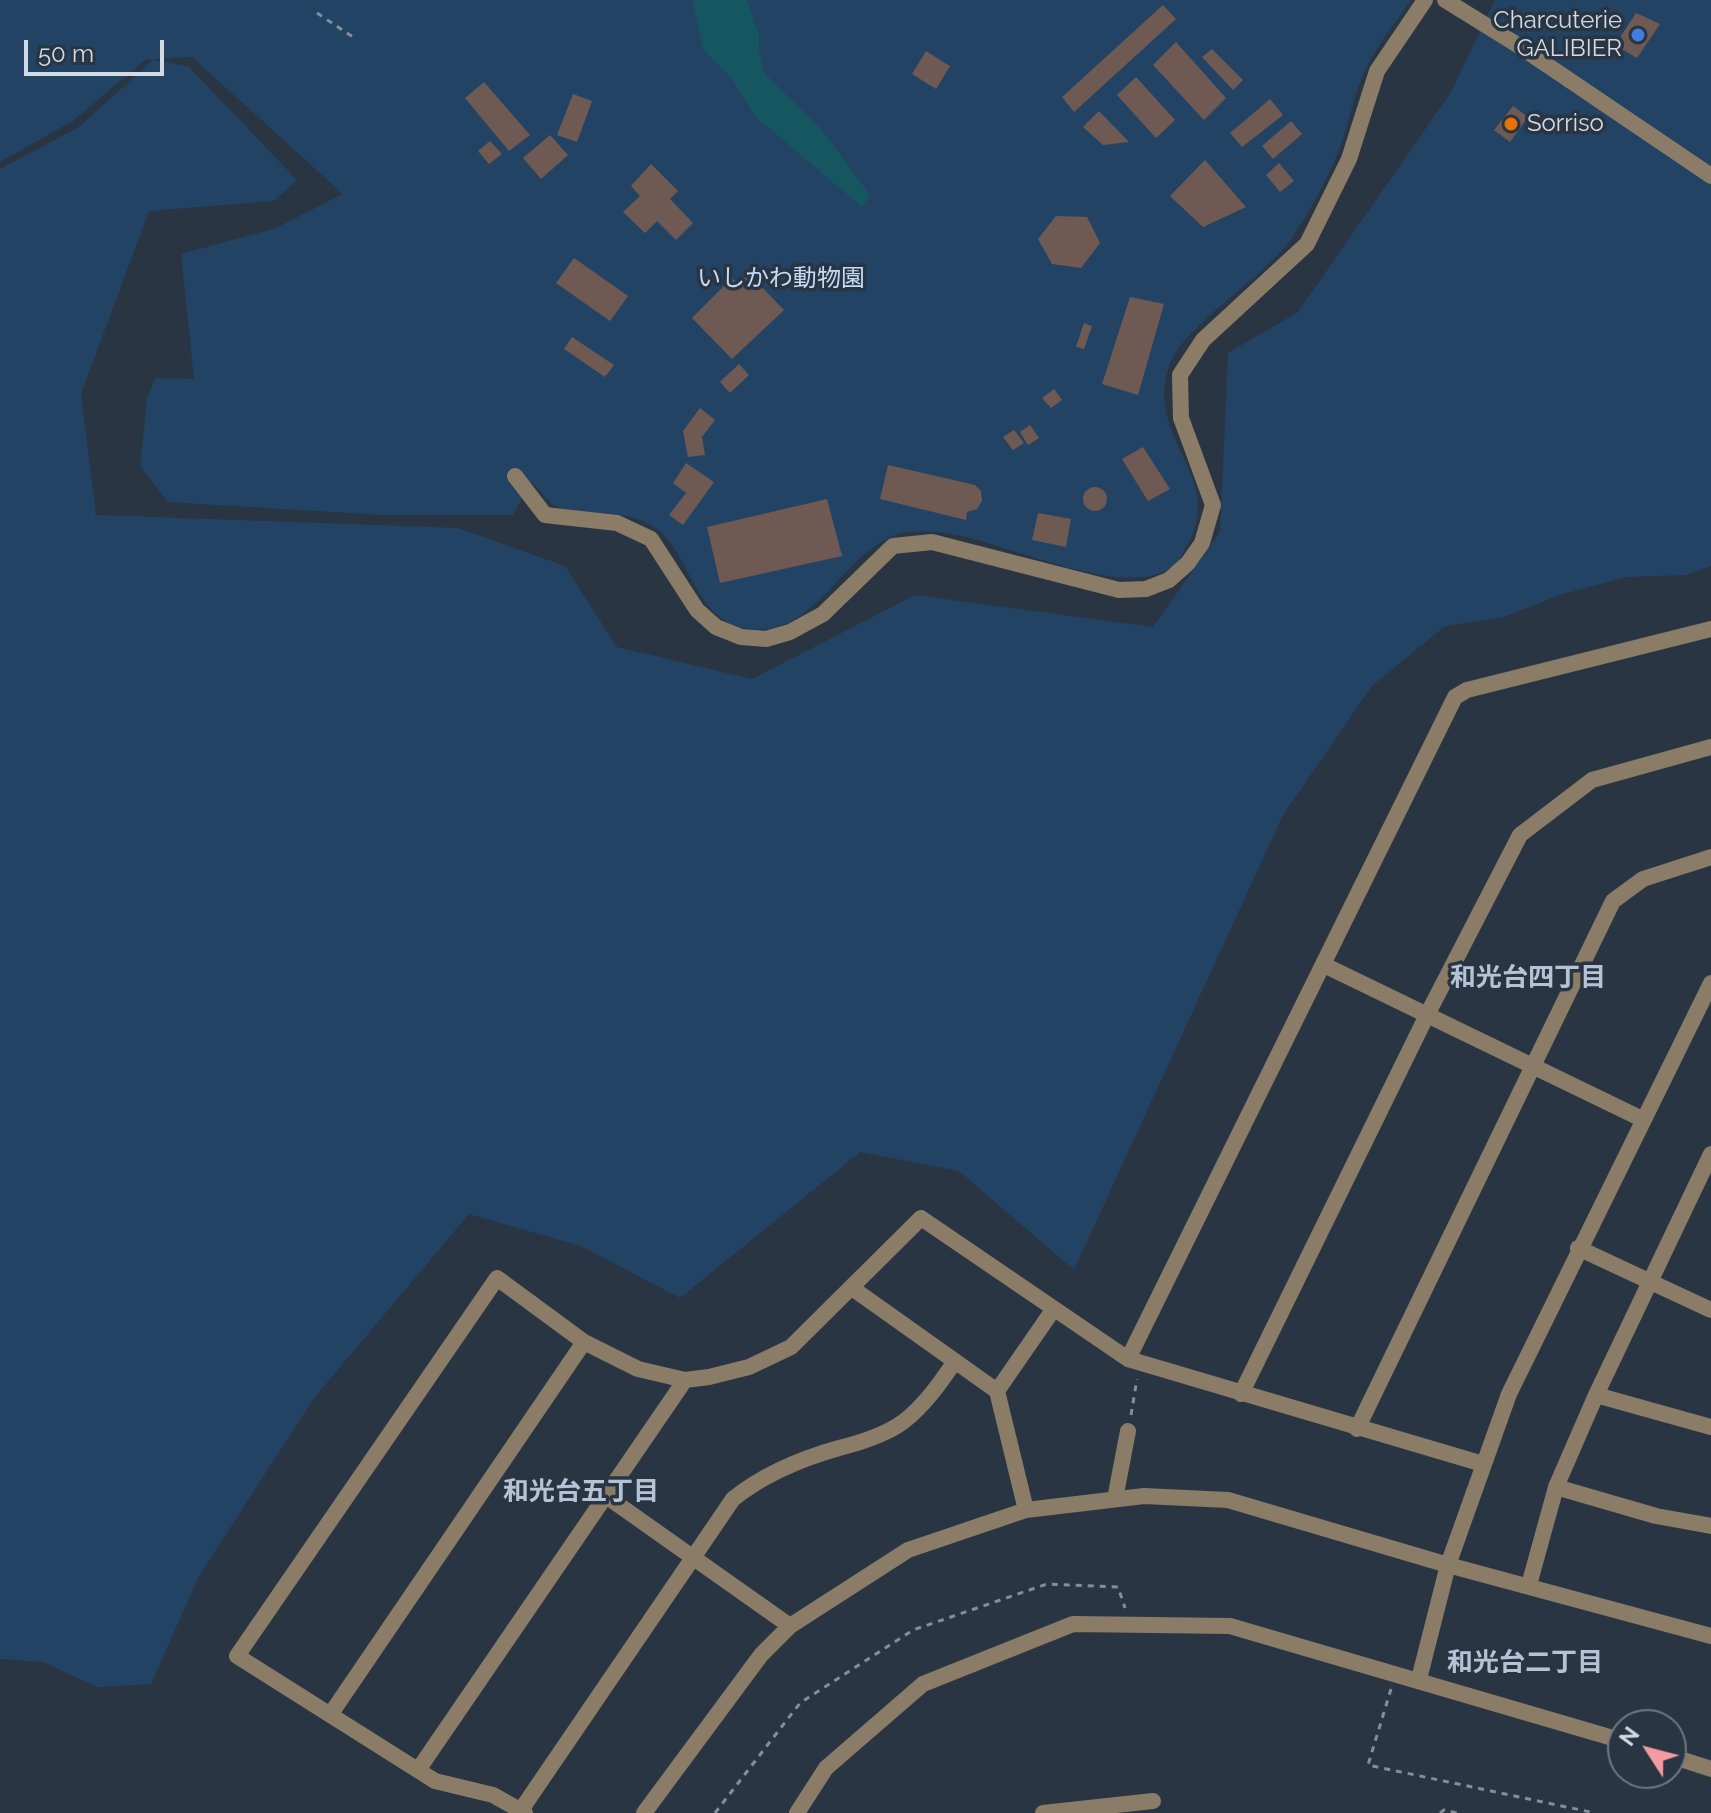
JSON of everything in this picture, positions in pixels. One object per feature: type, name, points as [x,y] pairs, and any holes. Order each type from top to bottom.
[{"type":"street","points":[[515,476],[545,515],[617,523],[651,539],[697,610],[716,627],[741,637],[766,639],[790,632],[823,614],[893,546],[932,542],[1119,590],[1146,589],[1169,580],[1188,563],[1202,543],[1213,505],[1181,418],[1180,375],[1203,340],[1307,244],[1349,159],[1377,71],[1425,0]]},
{"type":"street","points":[[1445,0],[1516,44],[1711,176]]},
{"type":"street","points":[[1134,1361],[1455,697],[1467,690],[1711,629]]},
{"type":"street","points":[[1241,1394],[1427,1015],[1520,835],[1592,780],[1711,747]]},
{"type":"street","points":[[1357,1429],[1613,901],[1643,879],[1711,857]]},
{"type":"street","points":[[1324,965],[1642,1119]]},
{"type":"street","points":[[1419,1679],[1448,1565],[1509,1394],[1578,1248],[1711,983]]},
{"type":"street","points":[[1529,1585],[1556,1487],[1596,1395],[1711,1154]]},
{"type":"street","points":[[955,1361],[942,1380],[898,1425],[858,1444],[782,1468],[754,1482],[733,1499],[523,1812],[493,1795],[435,1781],[237,1656],[497,1278],[584,1342],[638,1369],[685,1380],[749,1367],[791,1347],[921,1218],[1053,1310],[1134,1361],[1483,1464]]},
{"type":"street","points":[[1578,1248],[1711,1310]]},
{"type":"street","points":[[852,1288],[997,1391],[1026,1510]]},
{"type":"street","points":[[997,1391],[1053,1310]]},
{"type":"street","points":[[330,1715],[584,1342]]},
{"type":"street","points":[[418,1770],[685,1380]]},
{"type":"street","points":[[1596,1395],[1711,1427]]},
{"type":"street","points":[[1115,1499],[1128,1431]]},
{"type":"street","points":[[1556,1487],[1656,1516],[1711,1526]]},
{"type":"street","points":[[606,1496],[790,1626]]},
{"type":"street","points":[[644,1813],[761,1655],[790,1626],[908,1550],[1026,1510],[1115,1499],[1228,1500],[1448,1565],[1711,1636]]},
{"type":"street","points":[[797,1813],[826,1768],[923,1684],[1073,1624],[1230,1626],[1607,1736]]},
{"type":"street","points":[[1687,1761],[1711,1769]]},
{"type":"street","points":[[1043,1813],[1152,1809]]},
{"type":"path","points":[[317,13],[353,37]]},
{"type":"path","points":[[1128,1431],[1134,1361]]},
{"type":"path","points":[[715,1813],[800,1703],[913,1630],[1047,1584],[1118,1587],[1130,1625]]},
{"type":"path","points":[[1396,1672],[1368,1765],[1595,1813]]},
{"type":"path","points":[[1440,1813],[1457,1813]]},
{"type":"green space","name":"いしかわ動物園","points":[[0,0],[1411,0],[1368,65],[1336,157],[1319,194],[1291,239],[1263,269],[1190,334],[1169,366],[1164,392],[1167,416],[1198,499],[1197,521],[1176,564],[1154,575],[1126,578],[1094,574],[962,536],[932,532],[904,533],[875,546],[808,610],[789,622],[768,629],[744,628],[715,613],[672,545],[652,526],[628,516],[562,509],[549,501],[531,482],[513,515],[382,515],[168,502],[140,466],[147,399],[155,378],[194,379],[181,254],[276,228],[343,194],[192,57],[145,60],[73,121],[0,162]]},
{"type":"green space","points":[[1495,0],[1711,0],[1711,566],[1686,575],[1626,577],[1560,595],[1504,617],[1445,626],[1372,686],[1283,815],[1074,1270],[959,1171],[860,1152],[680,1298],[581,1246],[469,1214],[314,1398],[199,1576],[151,1684],[97,1687],[43,1662],[0,1659],[0,169],[79,127],[153,60],[188,66],[297,180],[274,201],[149,211],[81,394],[96,515],[458,528],[565,566],[617,647],[752,679],[915,595],[1153,627],[1220,532],[1228,353],[1298,312],[1451,92]]},
{"type":"shaded area","points":[[693,0],[747,0],[759,35],[759,52],[765,74],[822,130],[870,195],[862,207],[756,117],[731,78],[703,49]]},
{"type":"building","points":[[1163,5],[1176,19],[1074,112],[1062,97]]},
{"type":"building","name":"Charcuterie GALIBIER","points":[[1636,13],[1660,24],[1637,58],[1615,45]]},
{"type":"building","points":[[1176,42],[1226,98],[1204,120],[1153,65]]},
{"type":"building","points":[[1212,49],[1243,80],[1233,90],[1202,57]]},
{"type":"building","points":[[926,51],[950,66],[936,89],[912,74]]},
{"type":"building","points":[[1136,77],[1175,120],[1156,138],[1117,95]]},
{"type":"building","points":[[484,82],[530,135],[509,151],[465,98]]},
{"type":"building","points":[[573,94],[592,101],[577,142],[557,135]]},
{"type":"building","points":[[1270,99],[1283,115],[1242,147],[1230,133]]},
{"type":"building","name":"Sorriso","points":[[1513,106],[1528,117],[1510,142],[1494,130]]},
{"type":"building","points":[[1099,111],[1129,142],[1103,145],[1083,127]]},
{"type":"building","points":[[1291,121],[1302,134],[1273,159],[1262,146]]},
{"type":"building","points":[[550,135],[568,155],[541,179],[523,158]]},
{"type":"building","points":[[490,141],[502,154],[489,164],[478,151]]},
{"type":"building","points":[[1205,160],[1246,207],[1203,227],[1170,196]]},
{"type":"building","points":[[1279,163],[1294,181],[1280,192],[1266,175]]},
{"type":"building","points":[[651,164],[678,191],[670,199],[693,223],[676,240],[657,221],[645,233],[623,212],[640,196],[631,186]]},
{"type":"building","points":[[1056,216],[1087,217],[1100,243],[1081,268],[1052,264],[1038,239]]},
{"type":"building","points":[[574,258],[628,296],[610,321],[556,283]]},
{"type":"building","points":[[748,273],[784,310],[732,359],[692,318],[732,278],[737,283]]},
{"type":"building","points":[[1130,297],[1164,304],[1138,395],[1102,384]]},
{"type":"building","points":[[1084,323],[1092,326],[1084,349],[1076,347]]},
{"type":"building","points":[[572,337],[614,365],[605,377],[564,349]]},
{"type":"building","points":[[739,364],[749,375],[730,393],[720,382]]},
{"type":"building","points":[[1054,389],[1062,400],[1051,408],[1042,398]]},
{"type":"building","points":[[700,408],[715,420],[702,437],[705,455],[688,457],[683,431]]},
{"type":"building","points":[[1030,425],[1039,438],[1028,445],[1020,432]]},
{"type":"building","points":[[1014,430],[1024,443],[1013,450],[1003,437]]},
{"type":"building","points":[[1143,447],[1170,489],[1148,501],[1122,459]]},
{"type":"building","points":[[686,463],[714,482],[683,525],[669,515],[686,493],[673,483]]},
{"type":"building","points":[[888,465],[975,485],[981,491],[982,501],[977,509],[967,512],[966,520],[880,499]]},
{"type":"building","points":[[1095,487],[1103,491],[1107,499],[1103,507],[1095,511],[1087,507],[1083,499],[1087,491]]},
{"type":"building","points":[[827,499],[842,556],[720,583],[707,527]]},
{"type":"building","points":[[1038,513],[1071,519],[1066,547],[1032,540]]},
{"type":"place","name":"Charcuterie GALIBIER","points":[[1638,35]]},
{"type":"place","name":"Sorriso","points":[[1511,124]]},
{"type":"district","name":"和光台四丁目","points":[[1528,978]]},
{"type":"district","name":"和光台五丁目","points":[[581,1492]]},
{"type":"district","name":"和光台二丁目","points":[[1525,1663]]}]
